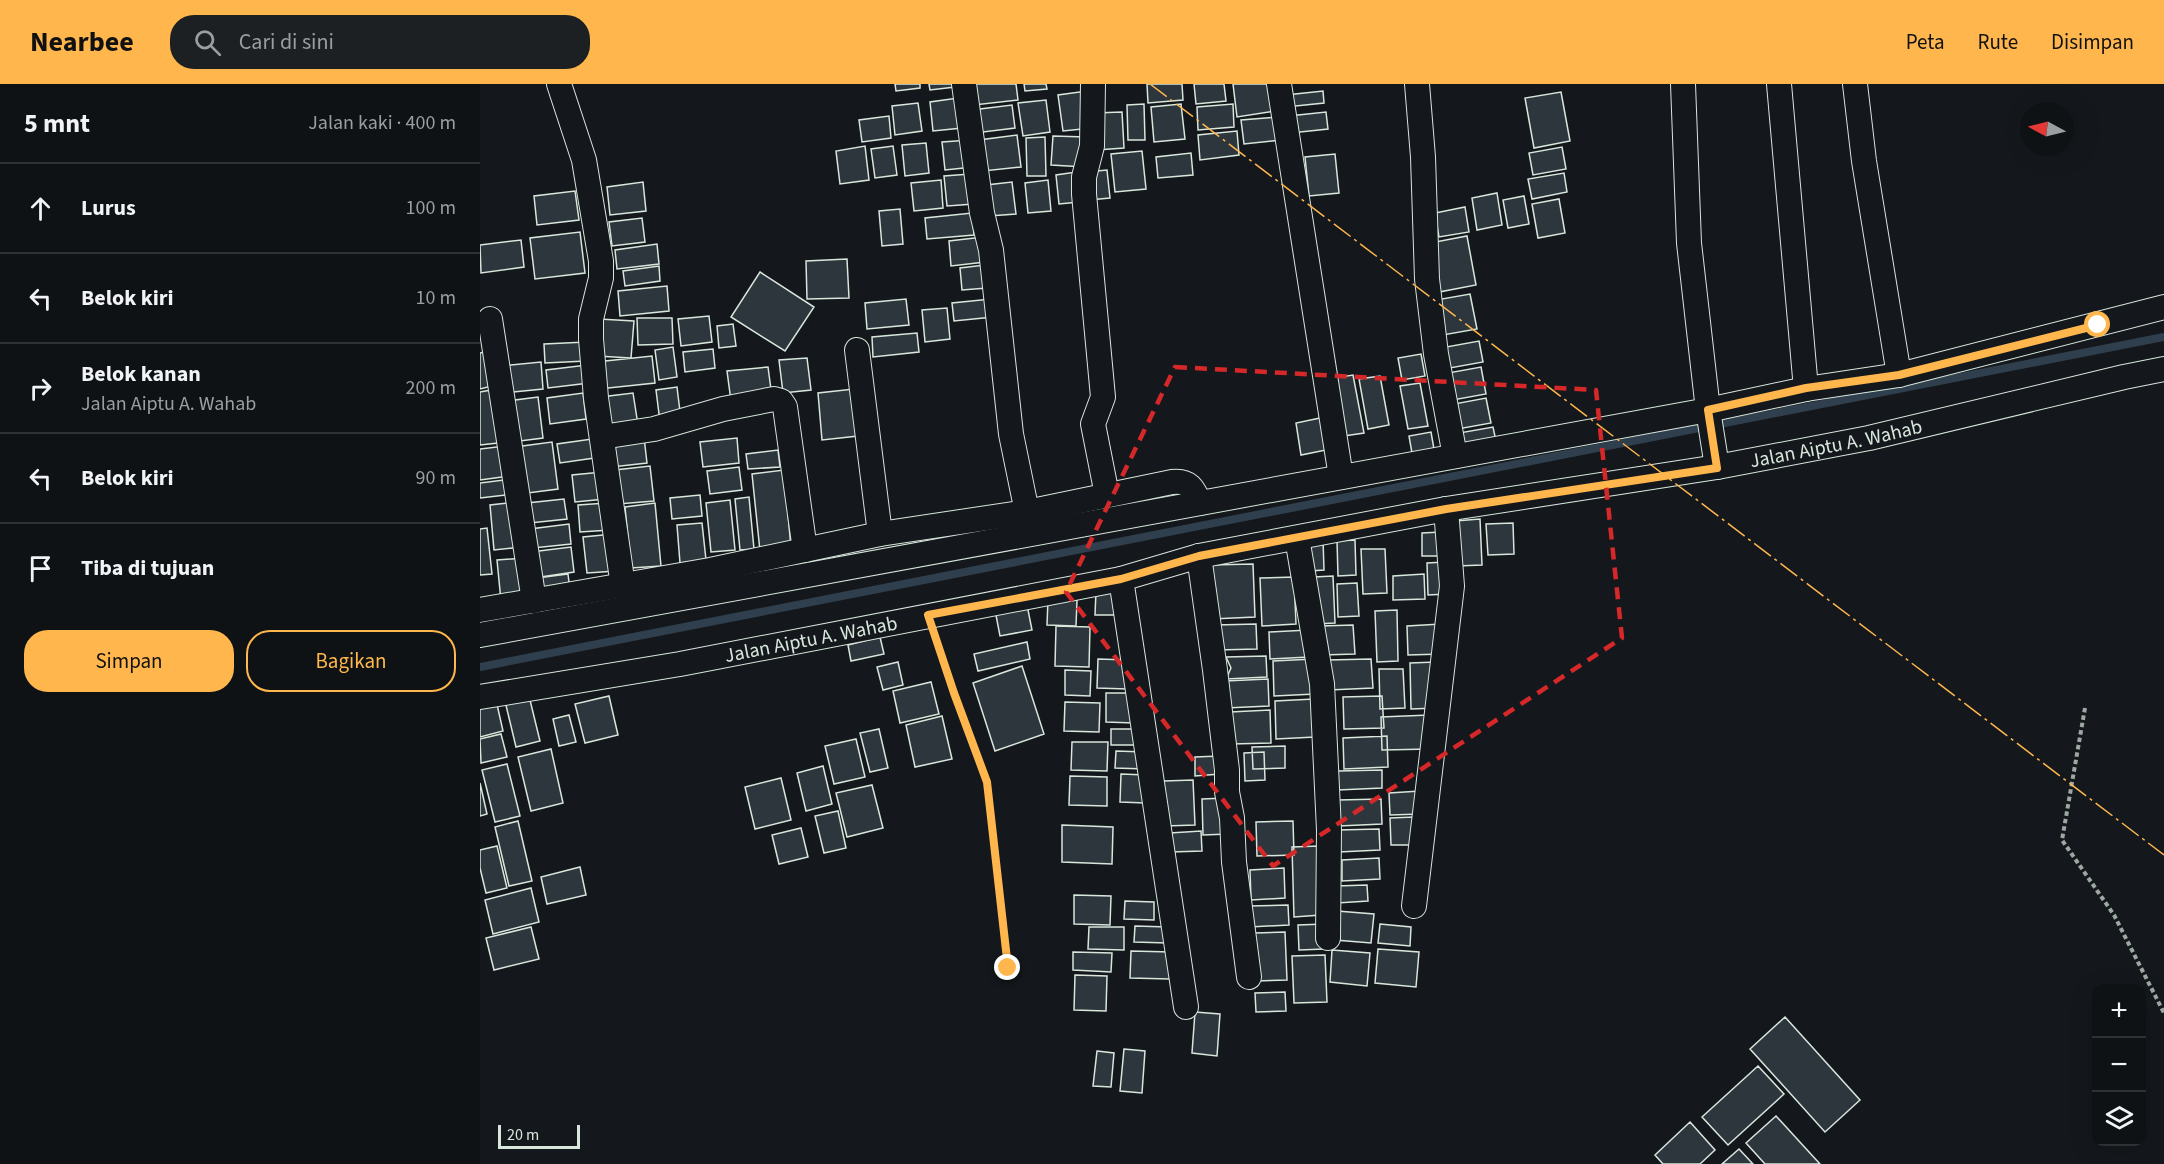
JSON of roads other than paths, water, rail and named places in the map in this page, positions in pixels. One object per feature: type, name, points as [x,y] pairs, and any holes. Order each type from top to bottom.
[{"type":"street","points":[[559,84],[584,160],[601,261],[601,278],[591,327],[596,398],[623,586]]},
{"type":"street","points":[[964,84],[982,213],[991,250],[1011,434],[1027,512]]},
{"type":"street","points":[[1093,84],[1092,146],[1084,177],[1084,194],[1103,397],[1093,424],[1107,495]]},
{"type":"street","points":[[1279,84],[1341,477]]},
{"type":"street","points":[[1417,84],[1428,288],[1436,354],[1455,456]]},
{"type":"street","points":[[1683,84],[1689,243],[1717,464]]},
{"type":"street","points":[[1779,84],[1806,388]]},
{"type":"street","points":[[1855,84],[1864,161],[1899,375]]},
{"type":"street","points":[[480,635],[1455,456],[1709,415],[1806,388],[1899,375],[2164,307]]},
{"type":"street","points":[[490,319],[534,601]]},
{"type":"street","points":[[857,350],[880,534]]},
{"type":"street","name":"Jalan Aiptu A. Wahab","points":[[480,697],[680,664],[1121,579],[1199,556],[1446,509],[1869,438],[2164,369]]},
{"type":"street","points":[[602,437],[654,429],[733,407],[774,399],[781,401],[784,407],[805,550]]},
{"type":"street","points":[[480,610],[623,586],[880,534],[1027,512],[1179,481],[1191,486],[1200,502]]},
{"type":"street","points":[[1414,906],[1452,586],[1446,509]]},
{"type":"street","points":[[1297,538],[1322,684],[1329,830],[1328,938]]},
{"type":"street","points":[[1199,556],[1227,770],[1234,862],[1249,976]]},
{"type":"street","points":[[1121,579],[1186,1007]]},
{"type":"waterway","points":[[480,667],[2164,337]]}]
